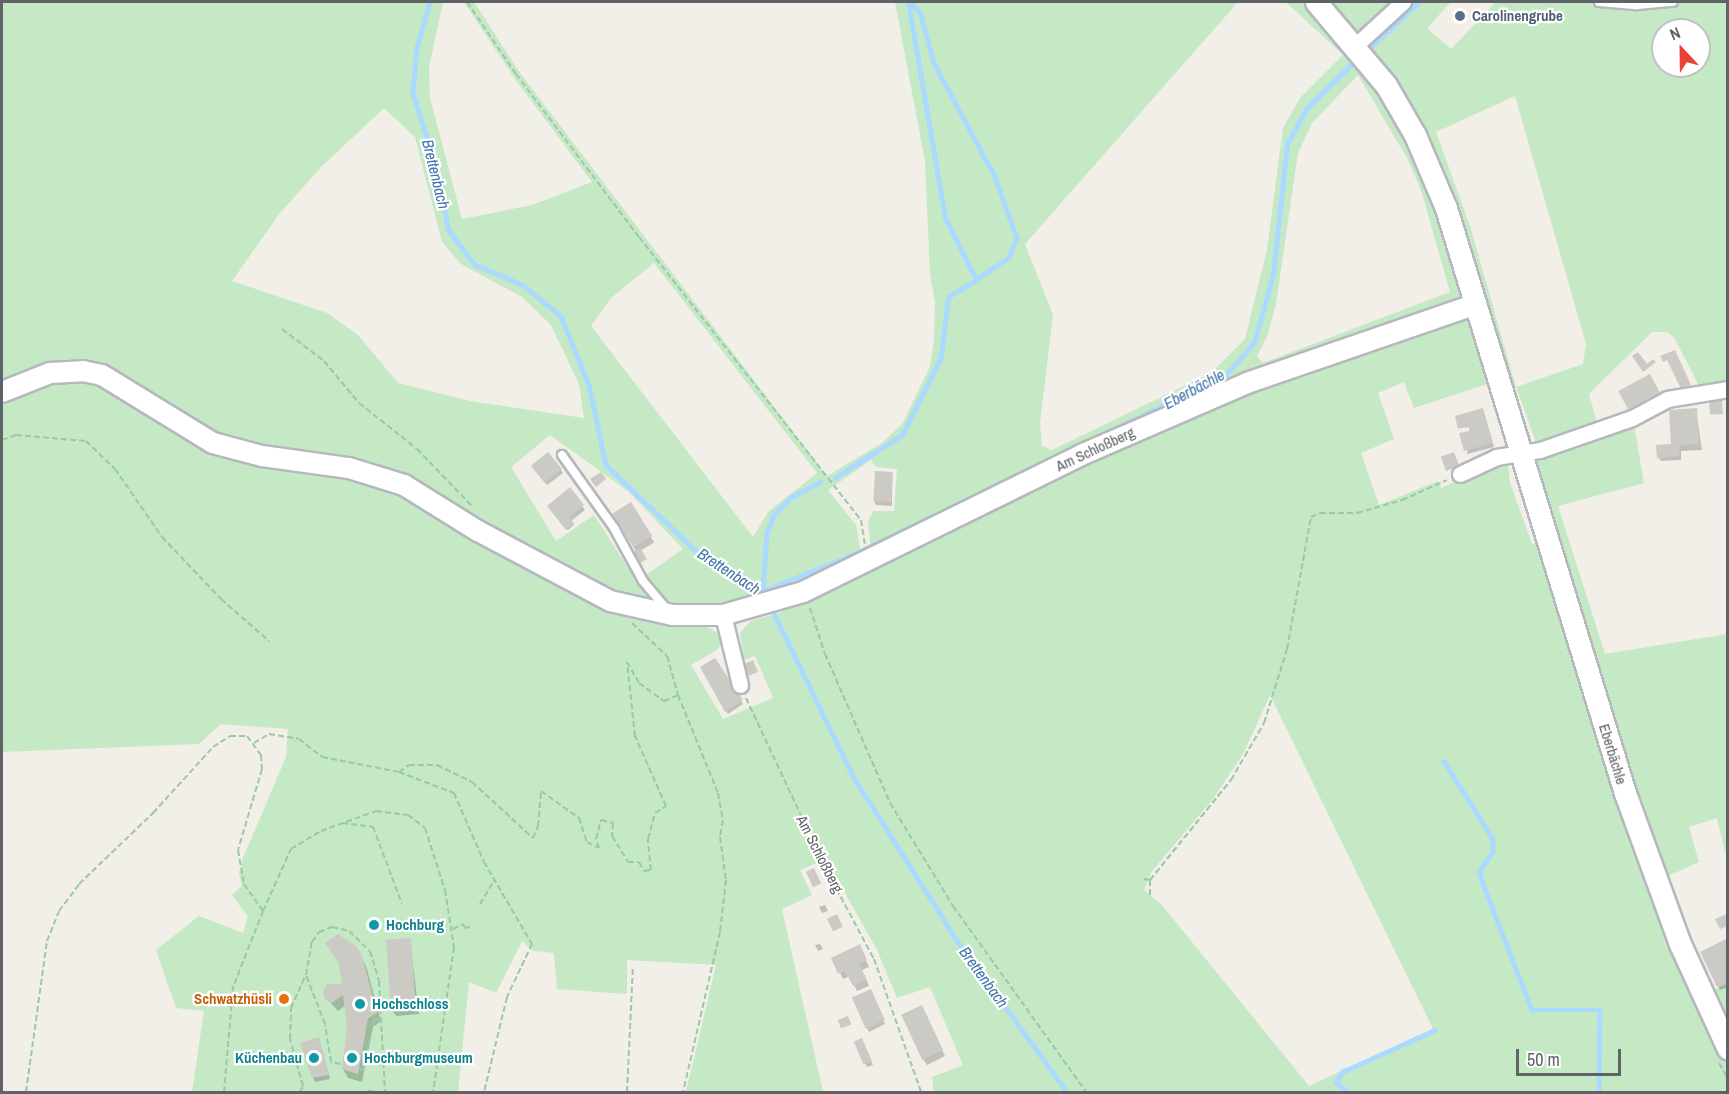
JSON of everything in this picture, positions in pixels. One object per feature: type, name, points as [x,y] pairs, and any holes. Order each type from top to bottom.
[{"type":"main road","name":"Eberbächle","points":[[1316,2],[1361,51],[1403,113],[1428,162],[1476,304],[1646,856],[1728,1049]]},
{"type":"street","points":[[1361,51],[1403,2]]},
{"type":"street","name":"Am Schloßberg","points":[[2,392],[50,373],[83,371],[102,375],[213,443],[262,456],[349,468],[404,485],[474,528],[610,601],[635,609],[672,615],[723,615],[781,600],[1173,414],[1247,383],[1476,304]]},
{"type":"street","points":[[1460,474],[1521,450],[1540,450],[1632,418],[1667,399],[1728,389]]},
{"type":"street","points":[[723,615],[740,685]]},
{"type":"lane","points":[[1599,2],[1637,5],[1673,2]]},
{"type":"lane","points":[[562,455],[614,528],[643,581],[672,615]]},
{"type":"path","points":[[467,2],[516,74],[625,218],[861,520],[865,545]]},
{"type":"path","points":[[282,329],[324,361],[359,403],[417,449],[464,494],[476,518],[474,528]]},
{"type":"path","points":[[2,440],[16,435],[86,441],[115,469],[162,537],[221,599],[269,641]]},
{"type":"path","points":[[1150,897],[1150,880],[1231,780],[1263,723],[1287,649],[1311,517],[1320,513],[1357,513],[1402,501],[1460,474]]},
{"type":"path","points":[[808,604],[825,654],[890,803],[953,906],[1086,1092]]},
{"type":"path","points":[[635,609],[632,623],[667,656],[678,694],[718,793],[726,880],[720,933],[683,1092]]},
{"type":"path","points":[[399,772],[409,765],[437,765],[472,782],[533,838],[538,826],[541,791],[579,818],[587,842],[599,848],[596,839],[602,820],[613,823],[612,836],[628,862],[639,862],[644,871],[651,870],[648,839],[655,813],[666,806],[635,736],[627,662],[639,683],[664,701],[678,694]]},
{"type":"path","name":"Am Schloßberg","points":[[740,685],[818,853],[874,958],[921,1092]]},
{"type":"path","points":[[254,743],[269,734],[298,739],[322,757],[399,772],[444,786],[454,793],[495,879],[532,944],[501,1016],[484,1092]]},
{"type":"path","points":[[26,1092],[47,941],[59,911],[79,884],[153,813],[213,747],[230,736],[247,736],[261,755],[262,769],[237,850],[244,884],[263,910]]},
{"type":"path","points":[[224,1092],[233,987],[263,910],[291,849],[338,823],[376,811],[408,815],[425,828],[453,929],[452,959],[433,1092]]},
{"type":"path","points":[[338,823],[373,827],[402,904]]},
{"type":"path","points":[[480,904],[495,879]]},
{"type":"path","points":[[1144,879],[1150,880]]},
{"type":"path","points":[[453,929],[463,924],[465,928],[470,927]]},
{"type":"path","points":[[300,1092],[303,1086],[290,1040],[291,1008],[306,975],[307,956],[320,933],[332,927],[349,932],[370,951],[379,981],[386,1092]]},
{"type":"path","points":[[627,1092],[633,967]]},
{"type":"path","points":[[306,975],[325,1024],[331,1062],[341,1064]]},
{"type":"path","points":[[360,1070],[363,1070],[374,1020],[383,1018]]},
{"type":"green space","points":[[2,2],[443,2],[429,67],[430,98],[462,219],[532,205],[592,182],[515,79],[464,2],[474,2],[520,73],[827,476],[882,443],[902,424],[930,367],[934,339],[935,302],[930,274],[925,161],[895,2],[1238,2],[1025,244],[1053,315],[1040,423],[1042,446],[1052,450],[1211,373],[1245,339],[1267,250],[1283,128],[1300,98],[1343,55],[1286,2],[1451,2],[1427,28],[1451,49],[1494,4],[1492,2],[1727,2],[1727,386],[1700,388],[1674,337],[1667,332],[1652,332],[1589,394],[1598,426],[1537,445],[1516,387],[1492,396],[1487,384],[1414,408],[1404,382],[1378,393],[1394,439],[1361,453],[1379,505],[1438,481],[1441,488],[1507,459],[1510,483],[1532,544],[1554,538],[1534,461],[1537,457],[1633,420],[1644,483],[1558,506],[1605,654],[1727,634],[1727,860],[1717,818],[1689,827],[1699,862],[1666,877],[1696,998],[1727,984],[1727,1092],[934,1092],[932,1077],[963,1065],[930,987],[897,998],[877,950],[826,859],[800,870],[812,895],[782,909],[823,1092],[686,1092],[716,965],[627,960],[627,994],[557,989],[554,953],[534,951],[522,941],[496,993],[469,982],[458,1092],[192,1092],[204,1011],[176,1008],[156,950],[199,916],[243,933],[248,917],[232,895],[242,886],[239,874],[243,858],[286,757],[288,729],[221,724],[199,744],[2,752]],"holes":[[[1358,75],[1407,158],[1421,190],[1450,292],[1263,363],[1257,356],[1267,337],[1276,304],[1298,153],[1312,123]],[[1515,96],[1586,344],[1583,364],[1516,387],[1470,226],[1436,132]],[[384,108],[415,137],[442,242],[461,264],[522,297],[551,325],[579,384],[584,418],[470,401],[398,383],[358,335],[327,313],[232,281],[280,213],[321,167]],[[654,263],[817,473],[768,512],[753,537],[591,326],[611,298]],[[550,435],[629,492],[683,549],[646,575],[666,604],[694,610],[778,591],[784,611],[751,621],[740,633],[744,660],[755,656],[773,698],[723,719],[691,665],[717,650],[721,644],[718,633],[705,626],[651,622],[650,602],[594,515],[556,541],[511,467]],[[871,460],[876,467],[897,469],[894,511],[873,511],[868,521],[871,550],[861,553],[856,525],[828,490]],[[1270,695],[1433,1029],[1309,1086],[1161,904],[1144,890],[1152,871],[1213,799],[1243,754]]]},
{"type":"building","points":[[1675,350],[1691,385],[1681,389],[1667,360],[1663,362],[1660,356]]},
{"type":"building","points":[[1638,352],[1647,364],[1653,359],[1656,362],[1643,372],[1632,356]]},
{"type":"building","points":[[1650,374],[1660,393],[1628,409],[1618,391]]},
{"type":"building","points":[[1722,400],[1723,414],[1710,415],[1709,401]]},
{"type":"building","points":[[1483,408],[1493,443],[1464,451],[1459,433],[1469,431],[1469,426],[1458,429],[1455,416]]},
{"type":"building","points":[[1697,408],[1699,444],[1679,445],[1680,456],[1657,458],[1656,445],[1671,444],[1669,410]]},
{"type":"building","points":[[548,452],[562,469],[545,483],[531,466]]},
{"type":"building","points":[[1454,452],[1459,466],[1446,471],[1441,457]]},
{"type":"building","points":[[875,471],[893,472],[891,502],[873,501]]},
{"type":"building","points":[[601,472],[606,479],[596,487],[590,479]]},
{"type":"building","points":[[570,487],[584,505],[569,517],[574,523],[566,530],[547,506]]},
{"type":"building","points":[[631,502],[652,536],[634,548],[612,514]]},
{"type":"building","points":[[640,548],[647,559],[638,565],[631,554]]},
{"type":"building","points":[[715,658],[743,700],[725,712],[700,667]]},
{"type":"building","points":[[753,660],[758,672],[749,676],[744,664]]},
{"type":"building","points":[[814,868],[821,883],[813,887],[806,872]]},
{"type":"building","points":[[837,914],[843,927],[833,931],[827,919]]},
{"type":"building","points":[[1726,914],[1728,926],[1720,929],[1715,919]]},
{"type":"building","name":"Hochschloss","points":[[338,934],[356,946],[362,956],[377,1013],[368,1018],[358,1074],[342,1069],[347,1026],[343,995],[332,1003],[325,999],[323,991],[327,984],[342,984],[338,962],[325,943]]},
{"type":"building","points":[[411,938],[416,1008],[391,1010],[386,940]]},
{"type":"building","points":[[1728,938],[1728,982],[1717,987],[1700,952]]},
{"type":"building","points":[[860,944],[867,960],[859,964],[867,980],[853,986],[845,971],[838,974],[831,958]]},
{"type":"building","points":[[871,989],[885,1020],[866,1029],[852,998]]},
{"type":"building","points":[[922,1005],[943,1050],[922,1060],[901,1015]]},
{"type":"building","points":[[848,1016],[851,1024],[841,1028],[838,1020]]},
{"type":"building","name":"Küchenbau","points":[[319,1037],[329,1075],[312,1078],[300,1043]]},
{"type":"building","points":[[862,1038],[872,1061],[863,1065],[854,1042]]},
{"type":"waterway","name":"Brettenbach","points":[[430,2],[417,48],[413,93],[442,185],[448,229],[474,264],[523,285],[561,316],[589,385],[606,465],[697,552],[763,591],[767,598]]},
{"type":"waterway","points":[[835,478],[902,435],[941,357],[948,297],[976,280],[945,218],[908,2]]},
{"type":"waterway","points":[[911,2],[921,15],[934,63],[995,177],[1017,238],[1009,258],[976,280]]},
{"type":"waterway","name":"Eberbächle","points":[[1367,51],[1419,2]]},
{"type":"waterway","name":"Eberbächle","points":[[1074,448],[1225,376],[1254,343],[1273,275],[1287,144],[1307,108],[1358,58]]},
{"type":"waterway","name":"Eberbächle","points":[[821,482],[791,498],[774,515],[767,534],[763,591],[854,554],[1064,453]]},
{"type":"waterway","name":"Brettenbach","points":[[770,605],[853,776],[956,939],[1067,1092]]},
{"type":"waterway","points":[[1444,761],[1493,839],[1493,852],[1479,873],[1532,1010],[1600,1010],[1599,1092]]},
{"type":"waterway","points":[[1347,1092],[1336,1083],[1342,1072],[1435,1030]]},
{"type":"place","name":"Carolinengrube","points":[[1460,16]]},
{"type":"place","name":"Hochburg","points":[[374,925]]},
{"type":"place","name":"Schwatzhüsli","points":[[284,999]]},
{"type":"place","name":"Hochschloss","points":[[360,1004]]},
{"type":"place","name":"Küchenbau","points":[[314,1058]]},
{"type":"place","name":"Hochburgmuseum","points":[[352,1058]]}]
